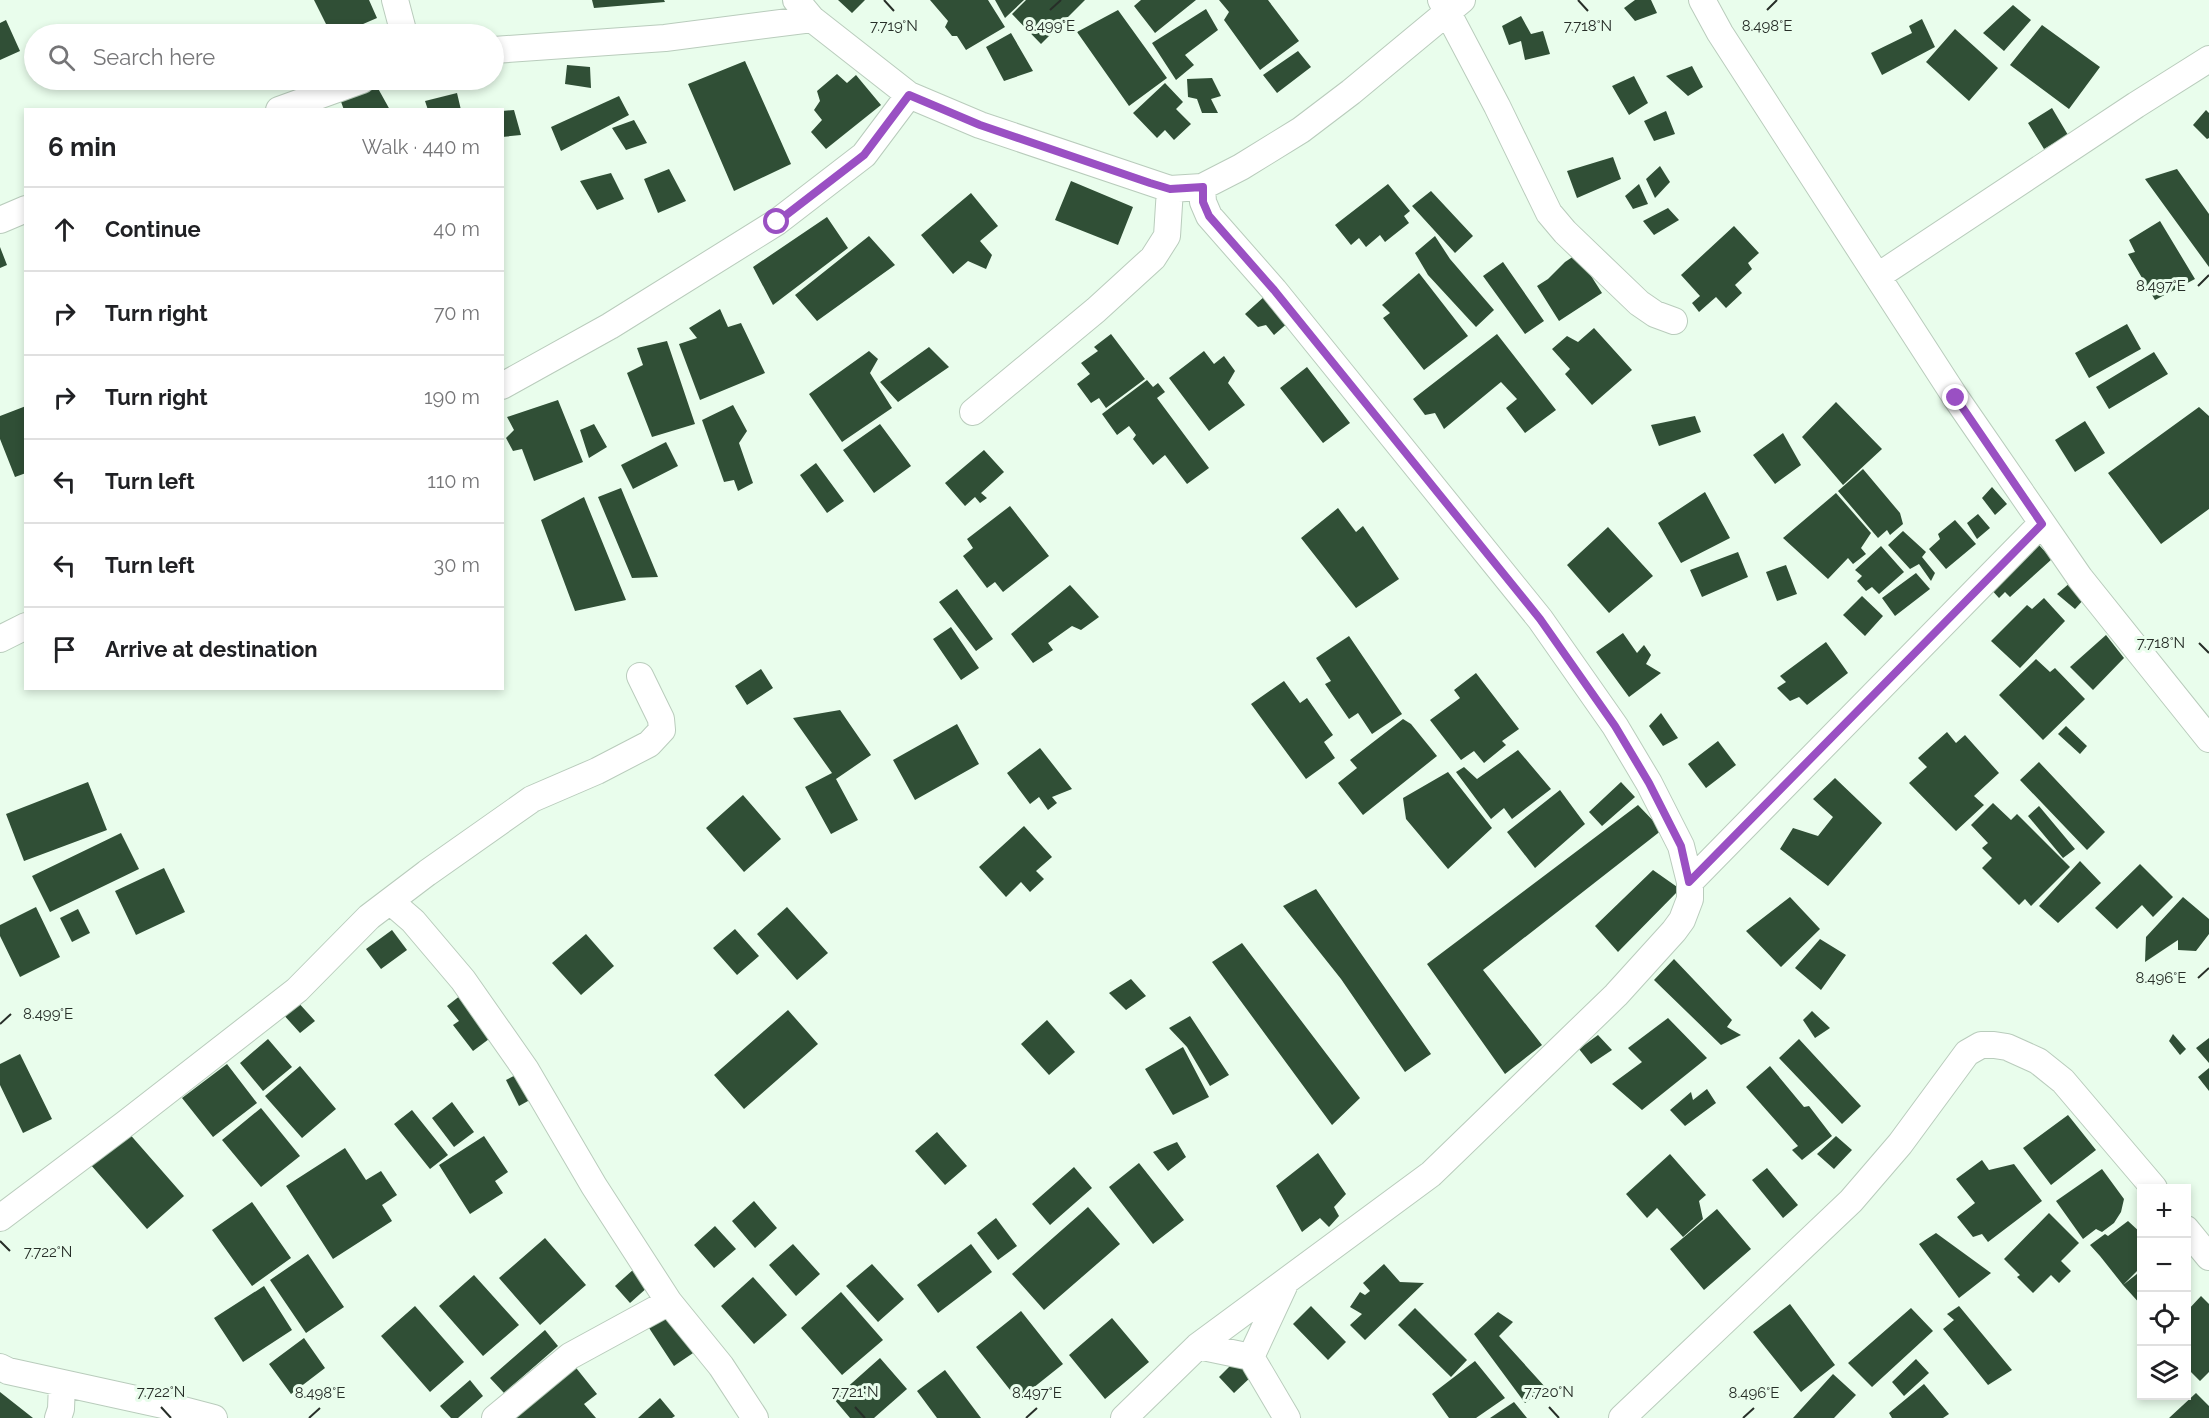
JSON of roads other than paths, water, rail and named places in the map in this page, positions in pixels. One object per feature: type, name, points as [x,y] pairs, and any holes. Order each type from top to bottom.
[{"type":"street","points":[[395,0],[401,24]]},
{"type":"street","points":[[1702,0],[1720,33],[1956,398],[2042,524],[2080,578],[2209,739]]},
{"type":"street","points":[[504,49],[665,38],[804,10],[909,95],[980,125],[1170,189],[1203,187],[1241,167],[1300,130],[1351,92],[1450,3],[1549,213],[1565,232],[1639,303],[1655,314],[1674,321]]},
{"type":"street","points":[[1878,276],[2209,59]]},
{"type":"street","points":[[285,108],[334,90]]},
{"type":"street","points":[[504,385],[610,326],[777,222],[864,155],[909,95]]},
{"type":"street","points":[[1124,1418],[1198,1346],[1431,1174],[1616,995],[1682,920],[1690,899],[1689,882],[1681,846],[1649,783],[1615,726],[1540,619],[1274,290],[1209,216],[1203,202],[1203,187]]},
{"type":"street","points":[[973,412],[1096,310],[1153,258],[1167,236],[1170,189]]},
{"type":"street","points":[[0,220],[24,210]]},
{"type":"street","points":[[1689,882],[2042,524]]},
{"type":"street","points":[[0,639],[24,627]]},
{"type":"street","points":[[0,1218],[297,990],[369,917],[504,817],[532,800],[597,771],[649,744],[662,730],[661,719],[640,676]]},
{"type":"street","points":[[391,902],[413,921],[463,980],[519,1061],[594,1186],[669,1302],[721,1366],[755,1418]]},
{"type":"street","points":[[1622,1418],[1851,1201],[1900,1144],[1967,1053],[1981,1045],[2007,1047],[2038,1062],[2063,1081],[2151,1184]]},
{"type":"street","points":[[2191,1234],[2209,1257]]},
{"type":"street","points":[[1251,1357],[1285,1283]]},
{"type":"street","points":[[495,1418],[570,1356],[669,1302]]},
{"type":"street","points":[[1198,1346],[1251,1357],[1287,1418]]},
{"type":"street","points":[[0,1367],[8,1371],[214,1418]]},
{"type":"street","points":[[58,1418],[61,1409],[62,1383]]}]
